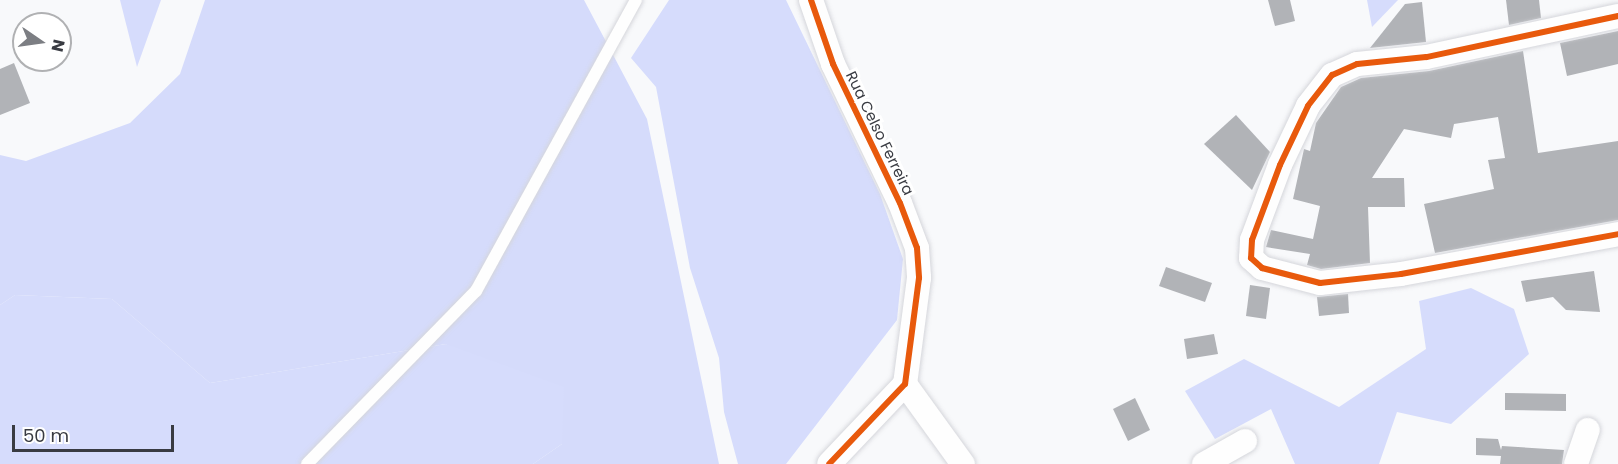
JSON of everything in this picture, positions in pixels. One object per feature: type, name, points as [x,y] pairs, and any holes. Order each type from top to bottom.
[{"type":"street","name":"Rua Celso Ferreira","points":[[811,0],[833,64],[874,144],[917,248],[919,278],[905,384]]},
{"type":"street","points":[[1618,16],[1426,57],[1357,64],[1332,75],[1308,106],[1280,165],[1252,240],[1251,258],[1262,268],[1320,283],[1424,270],[1618,234]]},
{"type":"street","points":[[830,464],[905,384],[963,464]]},
{"type":"street","points":[[1576,464],[1588,430]]},
{"type":"street","points":[[1204,464],[1245,441]]},
{"type":"lane","points":[[307,464],[476,291],[636,0]]},
{"type":"shaded area","points":[[120,0],[161,0],[137,67]]},
{"type":"shaded area","points":[[205,0],[584,0],[647,119],[719,464],[533,464],[562,444],[446,344],[210,383],[112,299],[15,295],[0,305],[0,155],[26,161],[130,123],[180,74]]},
{"type":"shaded area","points":[[669,0],[786,0],[880,194],[903,259],[897,320],[786,464],[738,464],[724,412],[719,358],[690,268],[656,87],[631,58]]},
{"type":"shaded area","points":[[1367,0],[1398,0],[1372,27]]},
{"type":"shaded area","points":[[1471,288],[1514,309],[1529,354],[1451,424],[1397,412],[1379,464],[1295,464],[1271,409],[1215,439],[1185,391],[1244,359],[1339,407],[1426,349],[1419,301]]},
{"type":"shaded area","points":[[15,295],[112,299],[210,383],[446,344],[564,387],[562,444],[533,464],[0,464],[0,305]]},
{"type":"building","points":[[1268,0],[1290,0],[1295,21],[1275,26]]},
{"type":"building","points":[[1506,0],[1539,0],[1541,18],[1509,25]]},
{"type":"building","points":[[1422,2],[1426,42],[1370,48],[1405,4]]},
{"type":"building","points":[[1618,31],[1618,64],[1567,76],[1560,43]]},
{"type":"building","points":[[1523,51],[1538,153],[1618,141],[1618,220],[1435,253],[1424,204],[1494,189],[1488,160],[1505,158],[1498,117],[1454,124],[1451,138],[1404,129],[1372,178],[1404,178],[1405,207],[1368,207],[1370,263],[1321,269],[1307,265],[1310,254],[1266,247],[1271,230],[1313,239],[1320,206],[1293,199],[1304,149],[1310,151],[1316,123],[1341,87],[1361,78],[1429,71]]},
{"type":"building","points":[[12,64],[12,72],[18,72],[30,103],[0,115],[0,69]]},
{"type":"building","points":[[1236,115],[1270,152],[1252,190],[1204,144]]},
{"type":"building","points":[[1166,267],[1212,283],[1205,302],[1159,286]]},
{"type":"building","points":[[1594,271],[1600,312],[1566,310],[1553,297],[1526,302],[1521,281]]},
{"type":"building","points":[[1250,285],[1270,288],[1266,319],[1246,316]]},
{"type":"building","points":[[1348,294],[1349,313],[1319,316],[1317,297]]},
{"type":"building","points":[[1214,334],[1218,354],[1187,359],[1184,339]]},
{"type":"building","points":[[1505,393],[1566,394],[1566,411],[1505,410]]},
{"type":"building","points":[[1135,398],[1150,430],[1128,441],[1113,409]]},
{"type":"building","points":[[1476,438],[1498,439],[1501,450],[1502,446],[1564,450],[1562,464],[1500,464],[1501,456],[1476,455]]},
{"type":"cycle path","points":[[811,0],[833,64],[900,203],[917,248],[919,278],[905,384],[829,464]]},
{"type":"cycle path","points":[[1618,16],[1426,57],[1357,64],[1332,75],[1308,106],[1280,165],[1252,240],[1251,258],[1262,268],[1320,283],[1401,274],[1618,234]]}]
